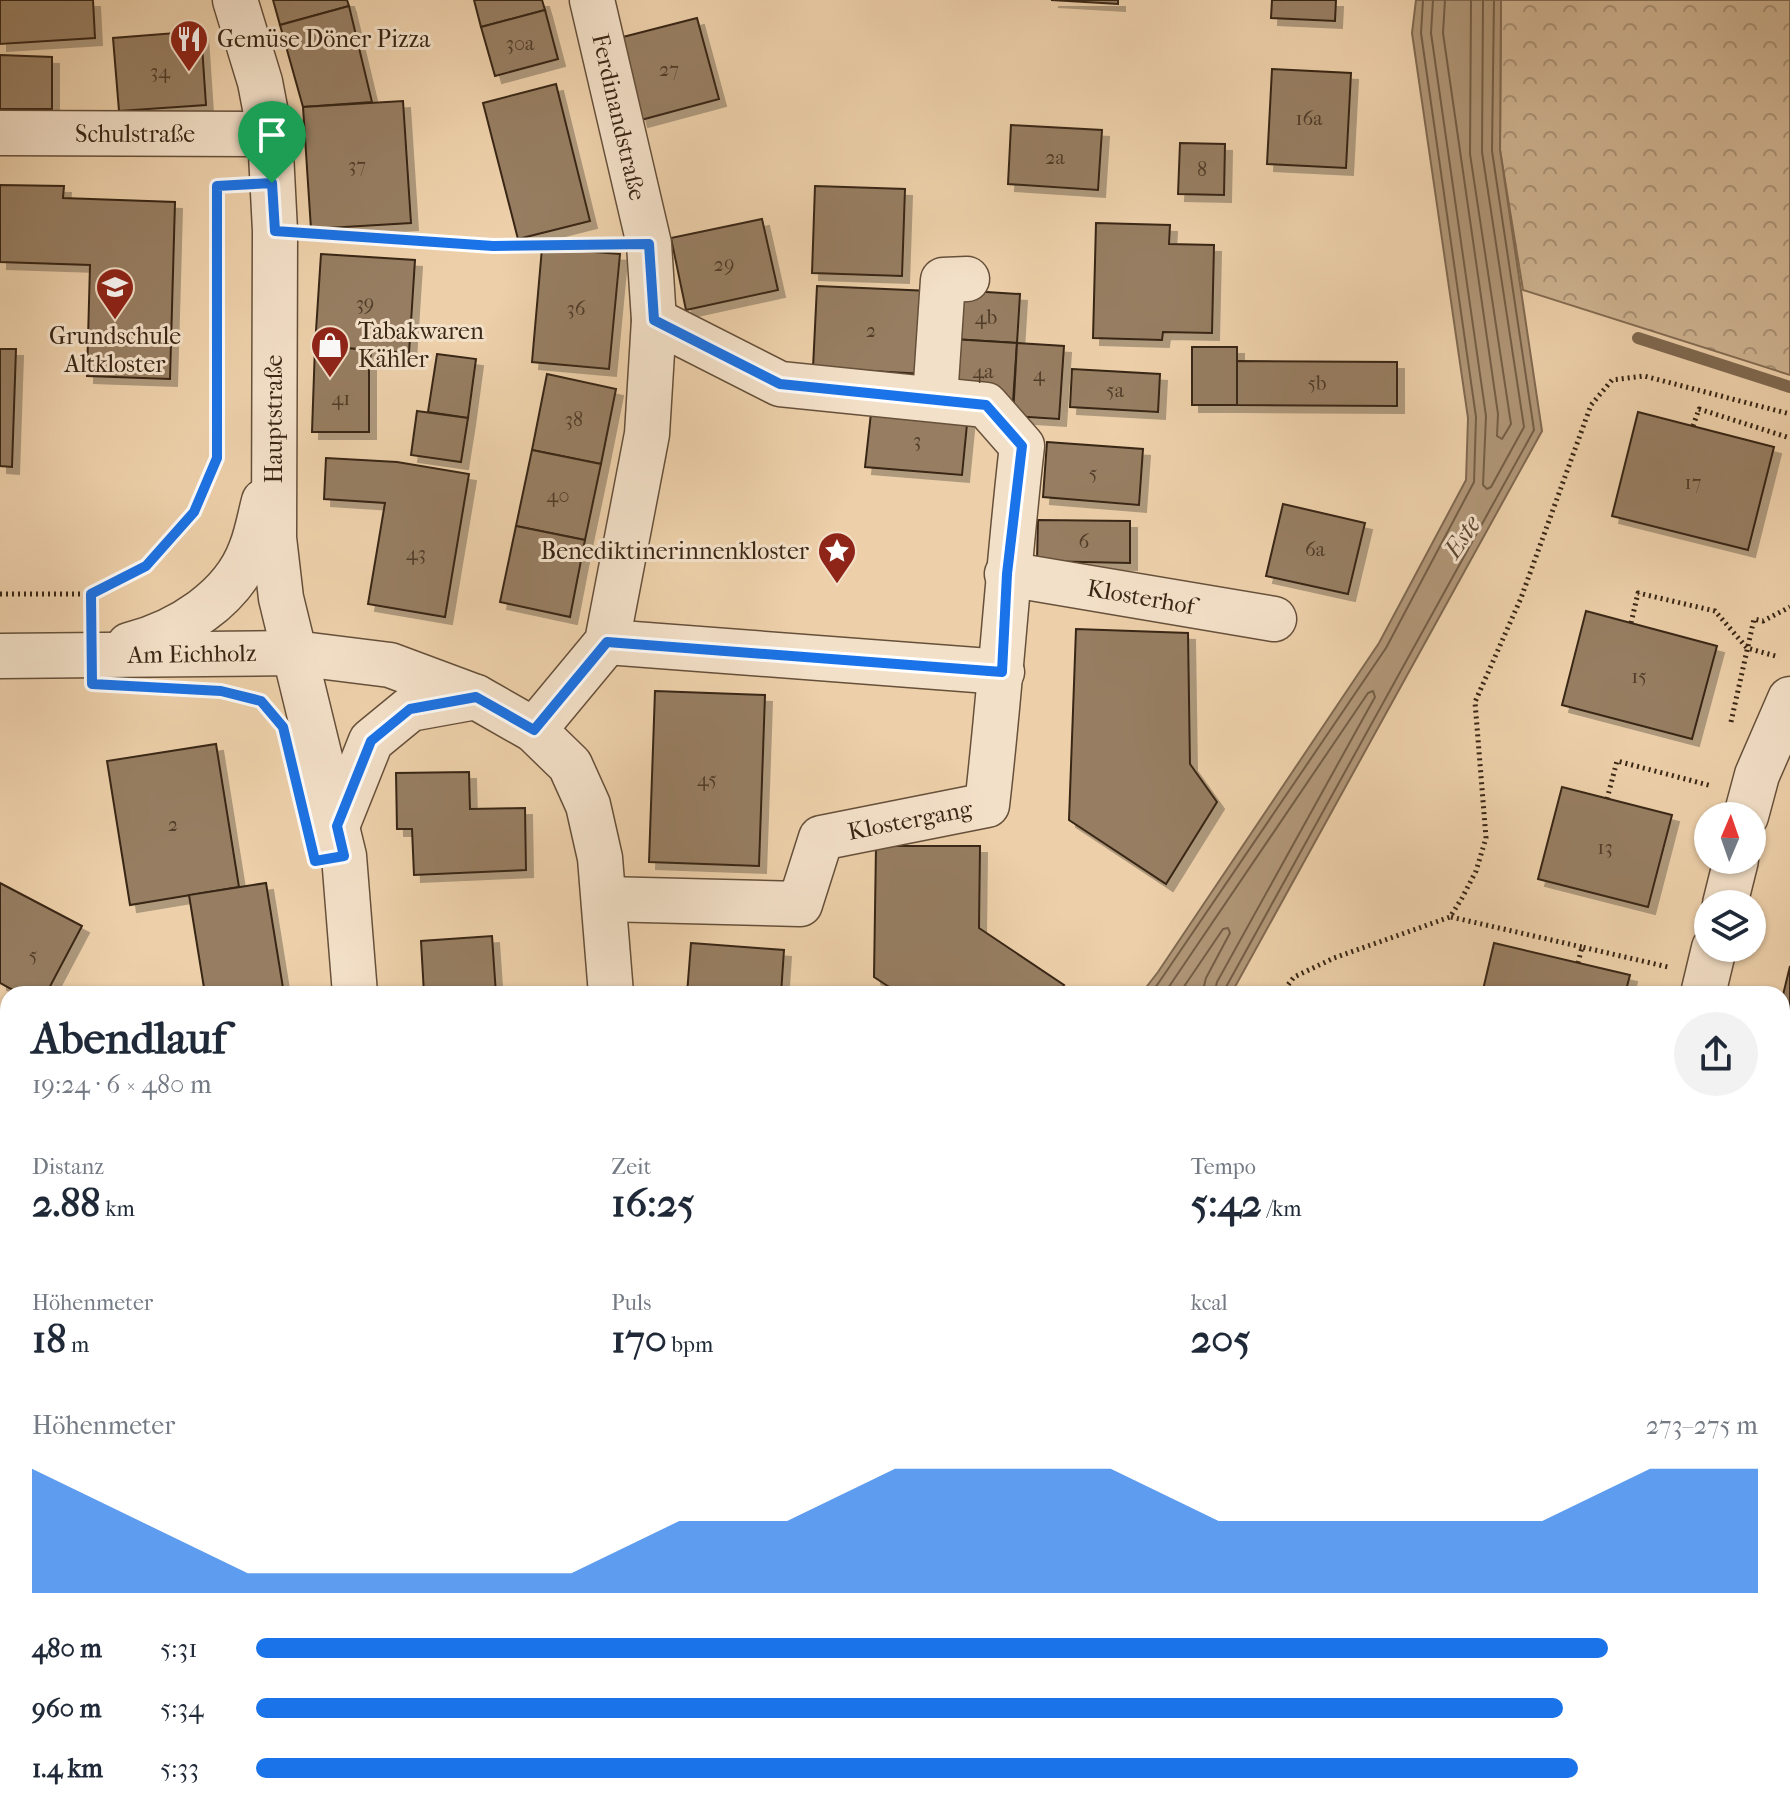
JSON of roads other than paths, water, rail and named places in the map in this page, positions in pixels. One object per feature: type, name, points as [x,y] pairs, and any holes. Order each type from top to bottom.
[{"type":"street","name":"Hauptstraße","points":[[235,0],[260,82],[270,134],[275,231],[274,538],[281,598],[345,868],[354,986]]},
{"type":"street","name":"Ferdinandstraße","points":[[534,730],[607,642],[647,434],[654,320],[649,244],[592,0]]},
{"type":"street","name":"Schulstraße","points":[[0,133],[270,134]]},
{"type":"street","points":[[935,398],[943,280],[967,279]]},
{"type":"street","points":[[607,642],[1002,672],[1007,574],[1022,446],[986,405],[780,384],[654,320]]},
{"type":"street","name":"Am Eichholz","points":[[90,655],[152,639],[180,626],[232,584],[251,550],[274,464]]},
{"type":"street","name":"Klosterhof","points":[[1007,574],[1274,619]]},
{"type":"street","name":"Am Eichholz","points":[[0,656],[294,653]]},
{"type":"street","points":[[294,653],[390,665],[476,697],[534,730],[570,765],[588,805],[600,858],[610,986]]},
{"type":"street","name":"Klostergang","points":[[604,899],[800,904],[821,838],[987,805],[1002,672]]},
{"type":"street","points":[[337,826],[371,741],[410,709],[476,697]]},
{"type":"street","points":[[1750,802],[1757,775],[1790,699]]},
{"type":"water","name":"Este","points":[[1416,0],[1501,0],[1500,150],[1542,431],[1235,986],[1147,986],[1379,643],[1466,480],[1468,418],[1412,33]]},
{"type":"waterway","points":[[1638,338],[1790,387]]},
{"type":"place","name":"Gemüse Döner Pizza","points":[[189,73]]},
{"type":"place","name":"Grundschule Altkloster","points":[[115,321]]},
{"type":"place","name":"Tabakwaren Kähler","points":[[330,379]]},
{"type":"place","name":"Benediktinerinnenkloster","points":[[837,585]]}]
